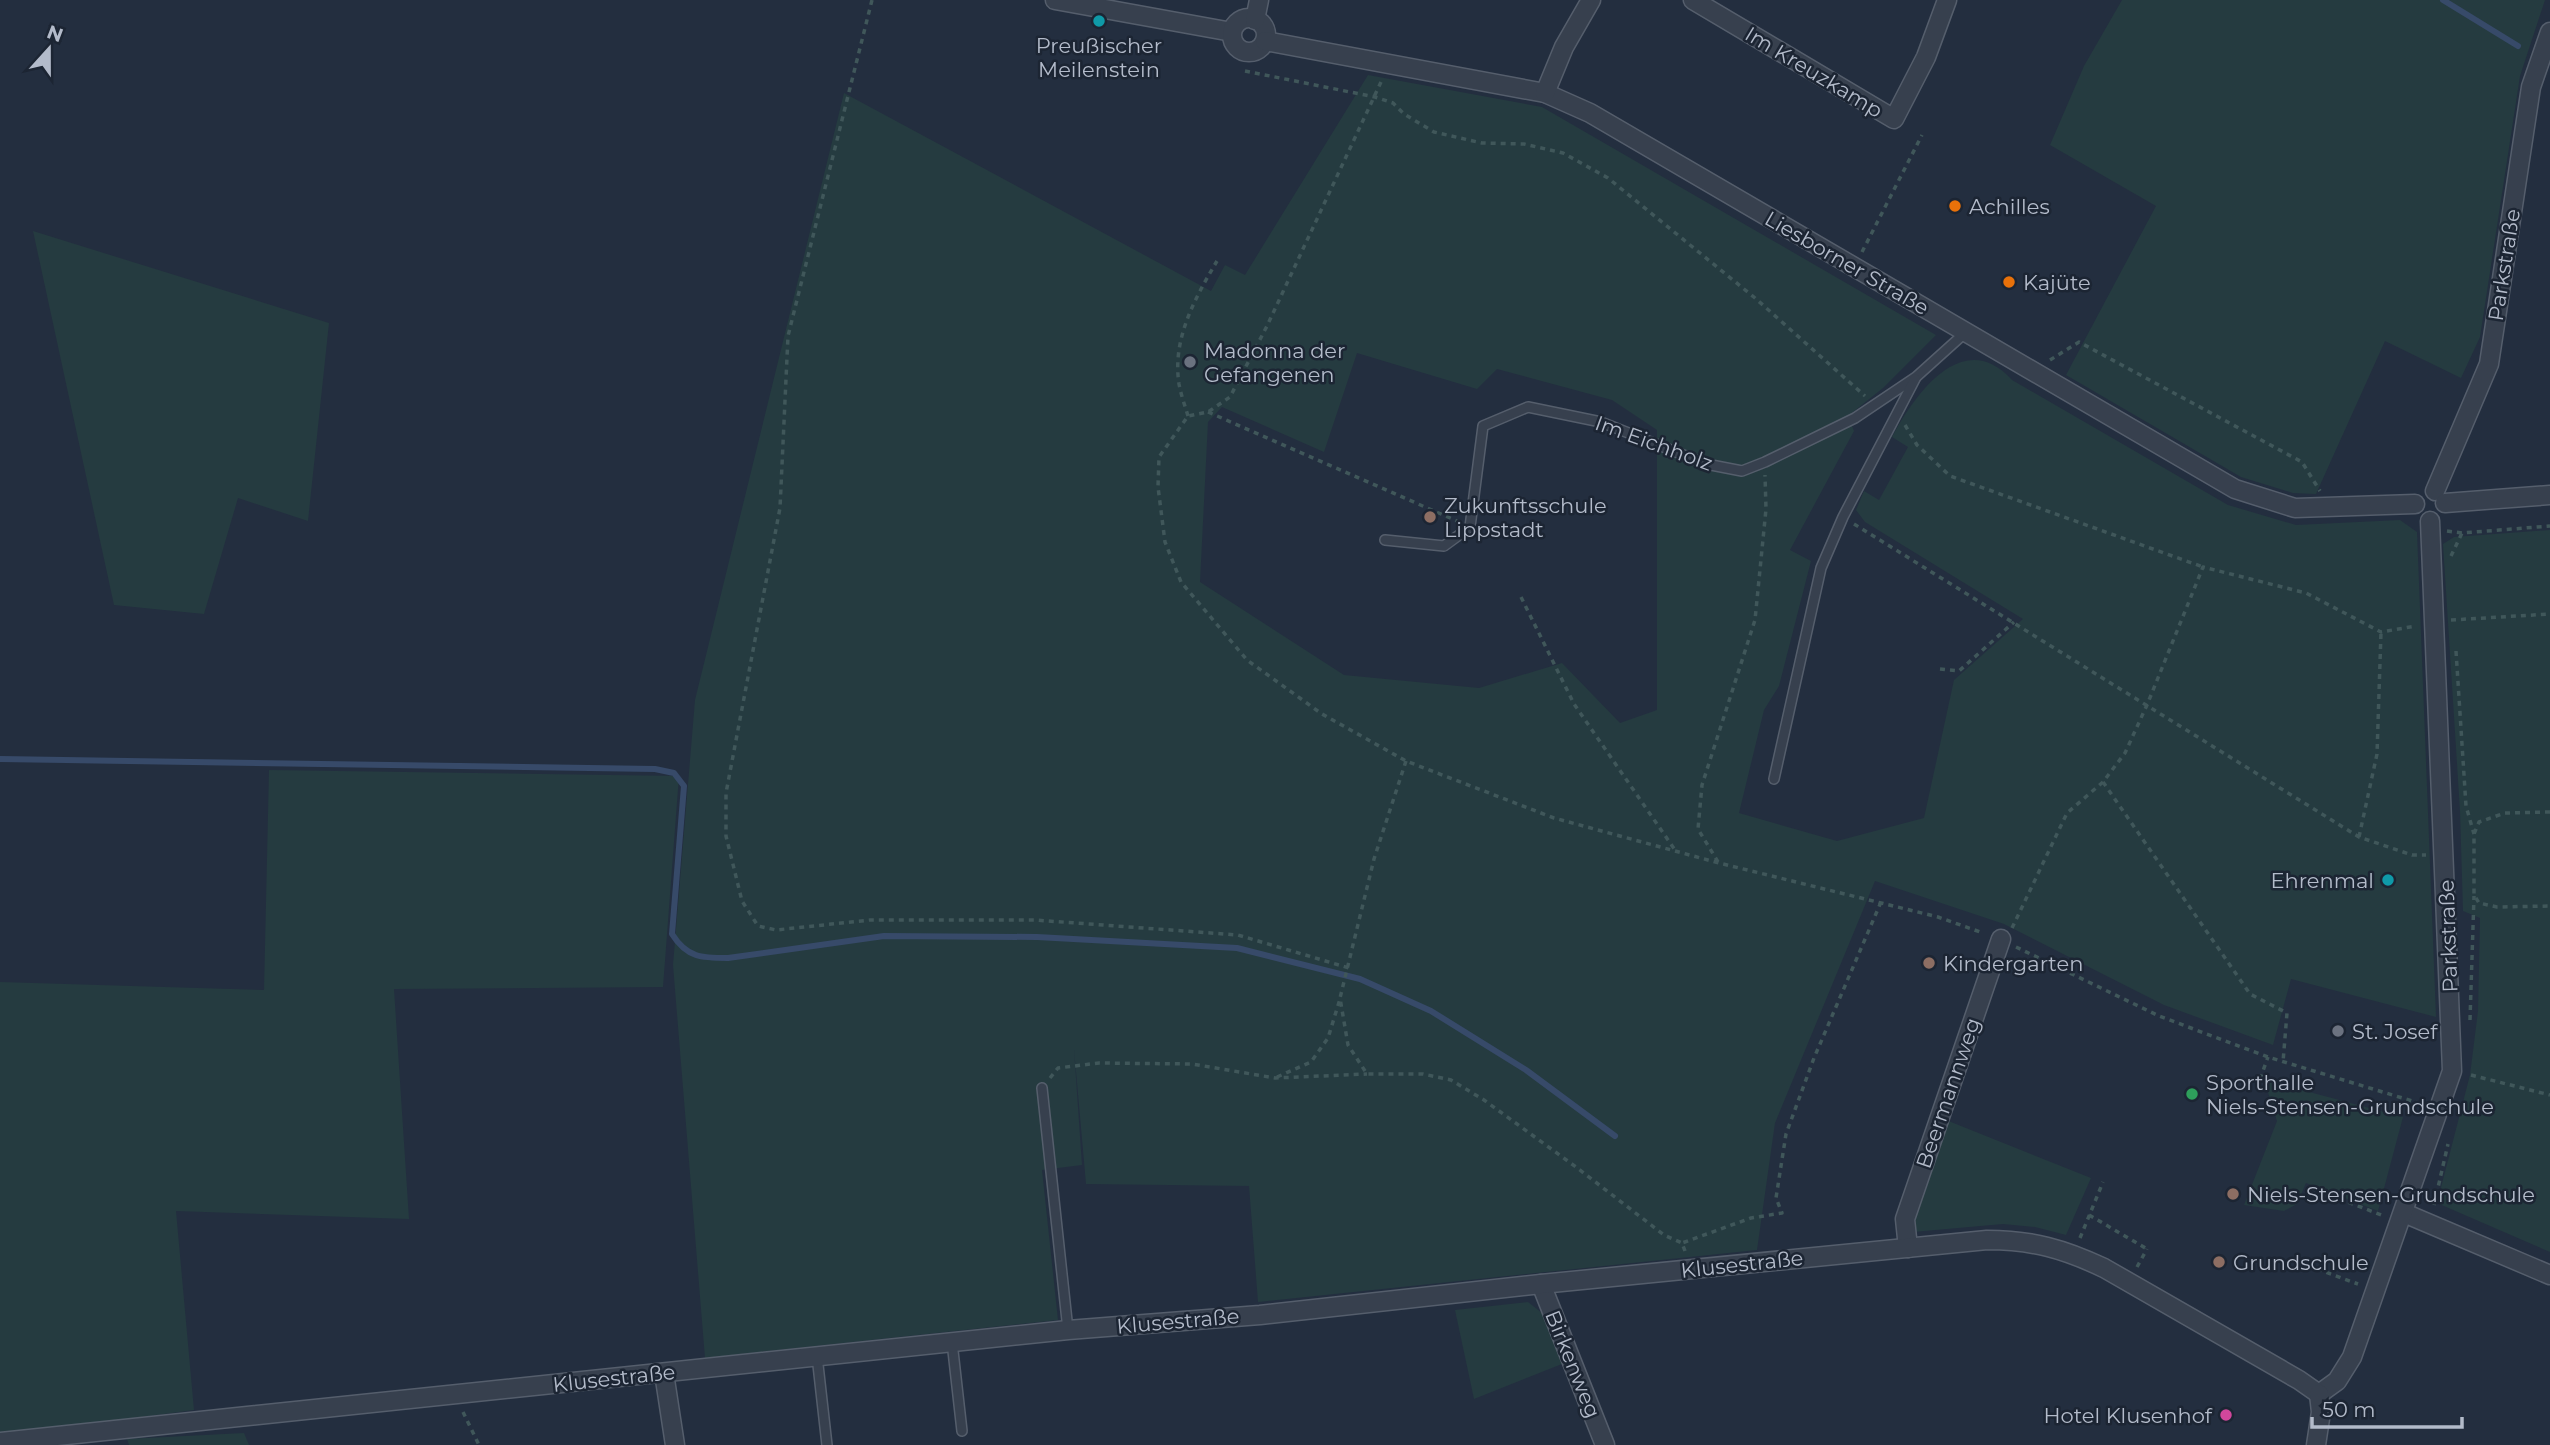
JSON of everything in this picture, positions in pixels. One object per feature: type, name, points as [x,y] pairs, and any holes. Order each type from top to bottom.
[{"type":"street","points":[[1055,0],[1231,32]]},
{"type":"street","points":[[1255,20],[1259,0]]},
{"type":"street","points":[[1545,93],[1564,47],[1591,0]]},
{"type":"street","name":"Im Kreuzkamp","points":[[1693,0],[1894,119],[1926,57],[1947,0]]},
{"type":"street","points":[[1250,18],[1265,31],[1265,41],[1259,49],[1244,52],[1235,46],[1231,32],[1240,20],[1250,18]]},
{"type":"street","name":"Parkstraße","points":[[2440,497],[2489,364],[2530,87],[2550,32]]},
{"type":"street","name":"Liesborner Straße","points":[[1265,41],[1545,93],[1590,113],[2235,489],[2295,508],[2414,504]]},
{"type":"street","points":[[2440,497],[2444,513],[2431,525],[2417,514],[2414,504],[2421,493],[2440,497],[2550,495]]},
{"type":"street","name":"Parkstraße","points":[[2319,1394],[2337,1381],[2353,1357],[2452,1071],[2431,525]]},
{"type":"street","name":"Beermannweg","points":[[1908,1248],[1905,1219],[2001,939]]},
{"type":"street","points":[[2402,1218],[2550,1275]]},
{"type":"street","name":"Klusestraße","points":[[0,1442],[1068,1330],[1259,1315],[1987,1240],[2036,1243],[2074,1254],[2122,1277],[2300,1380],[2319,1394]]},
{"type":"street","name":"Birkenweg","points":[[1541,1284],[1605,1445]]},
{"type":"street","points":[[664,1373],[675,1445]]},
{"type":"street","points":[[2316,1445],[2321,1412],[2319,1394]]},
{"type":"lane","name":"Im Eichholz","points":[[1470,527],[1483,426],[1528,407],[1601,422],[1706,464],[1742,471],[1855,418],[1916,377],[1966,332]]},
{"type":"lane","name":"Im Eichholz","points":[[1774,779],[1821,568],[1843,517],[1916,377]]},
{"type":"lane","points":[[1385,540],[1444,546],[1470,527]]},
{"type":"lane","points":[[1042,1088],[1068,1330]]},
{"type":"lane","points":[[952,1342],[962,1431]]},
{"type":"lane","points":[[817,1356],[827,1445]]},
{"type":"path","points":[[872,0],[789,336],[780,508],[726,793],[726,836],[742,901],[758,926],[776,930],[870,920],[1049,921],[1238,935],[1349,968]]},
{"type":"path","points":[[1389,64],[1247,368],[1230,397],[1208,412],[1188,416],[1159,457],[1158,488],[1165,542],[1181,582],[1247,660],[1322,714],[1406,761],[1554,818],[1719,863],[1938,917],[2001,939],[2159,1017],[2283,1062],[2441,1109]]},
{"type":"path","points":[[1245,71],[1393,103],[1404,114],[1434,132],[1482,143],[1524,144],[1563,153],[1608,178],[1755,298],[1859,392],[1877,403]]},
{"type":"path","points":[[1854,267],[1922,135]]},
{"type":"path","points":[[1188,416],[1179,383],[1180,339],[1197,294],[1217,261]]},
{"type":"path","points":[[2033,371],[2079,342],[2302,462],[2331,508]]},
{"type":"path","points":[[1208,412],[1470,527]]},
{"type":"path","points":[[1897,412],[1917,445],[1951,477],[2203,566],[2306,593],[2381,632],[2460,619],[2550,614]]},
{"type":"path","points":[[1719,863],[1698,829],[1702,785],[1755,620],[1766,509],[1765,462]]},
{"type":"path","points":[[1843,517],[2359,837],[2412,855],[2445,855]]},
{"type":"path","points":[[2431,525],[2462,533],[2550,526]]},
{"type":"path","points":[[2451,568],[2451,555],[2462,533]]},
{"type":"path","points":[[2001,939],[2015,925],[2067,813],[2104,782],[2125,753],[2203,566]]},
{"type":"path","points":[[1521,597],[1574,704],[1676,851]]},
{"type":"path","points":[[1940,669],[1959,671],[2014,622]]},
{"type":"path","points":[[2359,837],[2377,754],[2381,632]]},
{"type":"path","points":[[2456,646],[2466,806],[2474,834],[2474,895],[2479,903],[2497,907],[2550,906]]},
{"type":"path","points":[[1275,1078],[1311,1062],[1328,1038],[1349,968],[1374,859],[1406,761]]},
{"type":"path","points":[[2104,782],[2250,994],[2287,1013],[2283,1062]]},
{"type":"path","points":[[2474,834],[2479,822],[2505,813],[2550,812]]},
{"type":"path","points":[[1682,1243],[1751,1218],[1782,1213],[1776,1198],[1786,1134],[1814,1058],[1881,902]]},
{"type":"path","points":[[1340,998],[1348,1045],[1367,1074]]},
{"type":"path","points":[[2260,1079],[2268,1057]]},
{"type":"path","points":[[1042,1088],[1058,1068],[1100,1063],[1192,1064],[1275,1078],[1423,1074],[1451,1080],[1484,1100],[1664,1235],[1682,1243],[1693,1269]]},
{"type":"path","points":[[2452,1071],[2550,1095]]},
{"type":"path","points":[[2074,1254],[2103,1182]]},
{"type":"path","points":[[2311,1188],[2402,1218]]},
{"type":"path","points":[[2090,1216],[2147,1249]]},
{"type":"path","points":[[2318,1269],[2376,1291]]},
{"type":"path","points":[[455,1394],[479,1445]]},
{"type":"green space","points":[[2122,0],[2545,0],[2520,76],[2480,337],[2461,378],[2385,341],[2316,494],[2293,493],[2241,477],[2066,375],[2156,206],[2050,145],[2084,66]]},
{"type":"green space","points":[[1368,75],[1542,107],[1936,335],[1883,388],[1848,416],[1854,431],[1790,550],[1811,561],[1779,686],[1764,710],[1739,813],[1837,841],[1924,818],[1954,680],[2023,619],[1865,522],[1856,510],[1864,491],[1879,500],[1908,447],[1892,437],[1914,402],[1942,372],[1959,363],[1976,360],[1994,365],[2012,380],[2228,505],[2296,525],[2400,520],[2417,532],[2436,1017],[2291,979],[2273,1045],[2164,1005],[2004,924],[1875,881],[1775,1123],[1757,1250],[1258,1302],[1249,1186],[1086,1184],[1074,1049],[1082,1165],[1042,1170],[1058,1320],[705,1358],[673,965],[695,700],[844,93],[1211,291],[1225,265],[1245,275]],"holes":[[[1357,353],[1477,389],[1497,369],[1612,400],[1657,430],[1657,710],[1620,723],[1562,663],[1479,688],[1344,675],[1200,582],[1208,422],[1222,407],[1324,452]]]},
{"type":"green space","points":[[33,231],[329,323],[308,521],[238,498],[204,614],[114,605]]},
{"type":"green space","points":[[2550,530],[2550,1252],[2437,1203],[2470,1075],[2478,1011],[2480,918],[2463,911],[2460,811],[2443,544],[2454,537]]},
{"type":"green space","points":[[269,770],[679,776],[663,987],[394,989],[409,1219],[176,1211],[194,1410],[0,1436],[0,982],[264,990]]},
{"type":"green space","points":[[2264,1080],[2403,1117],[2378,1211],[2306,1183],[2297,1204],[2284,1211],[2244,1205],[2277,1121]]},
{"type":"green space","points":[[1946,1120],[2091,1178],[2066,1235],[2035,1227],[2003,1224],[1913,1232],[1914,1213]]},
{"type":"green space","points":[[1528,1302],[1542,1313],[1562,1364],[1474,1399],[1455,1310]]},
{"type":"green space","points":[[244,1433],[249,1445],[129,1445],[127,1439]]},
{"type":"waterway","points":[[2443,0],[2518,46]]},
{"type":"waterway","points":[[0,759],[655,769],[674,773],[684,786],[672,934],[683,948],[696,955],[728,958],[884,936],[1037,937],[1237,948],[1360,979],[1431,1011],[1526,1070],[1615,1136]]},
{"type":"place","name":"Preußischer Meilenstein","points":[[1099,21]]},
{"type":"place","name":"Achilles","points":[[1955,206]]},
{"type":"place","name":"Kajüte","points":[[2009,282]]},
{"type":"place","name":"Madonna der Gefangenen","points":[[1190,362]]},
{"type":"place","name":"Zukunftsschule Lippstadt","points":[[1430,517]]},
{"type":"place","name":"Ehrenmal","points":[[2388,880]]},
{"type":"place","name":"Kindergarten","points":[[1929,963]]},
{"type":"place","name":"St. Josef","points":[[2338,1031]]},
{"type":"place","name":"Sporthalle Niels-Stensen-Grundschule","points":[[2192,1094]]},
{"type":"place","name":"Niels-Stensen-Grundschule","points":[[2233,1194]]},
{"type":"place","name":"Grundschule","points":[[2219,1262]]},
{"type":"place","name":"Hotel Klusenhof","points":[[2226,1415]]}]
